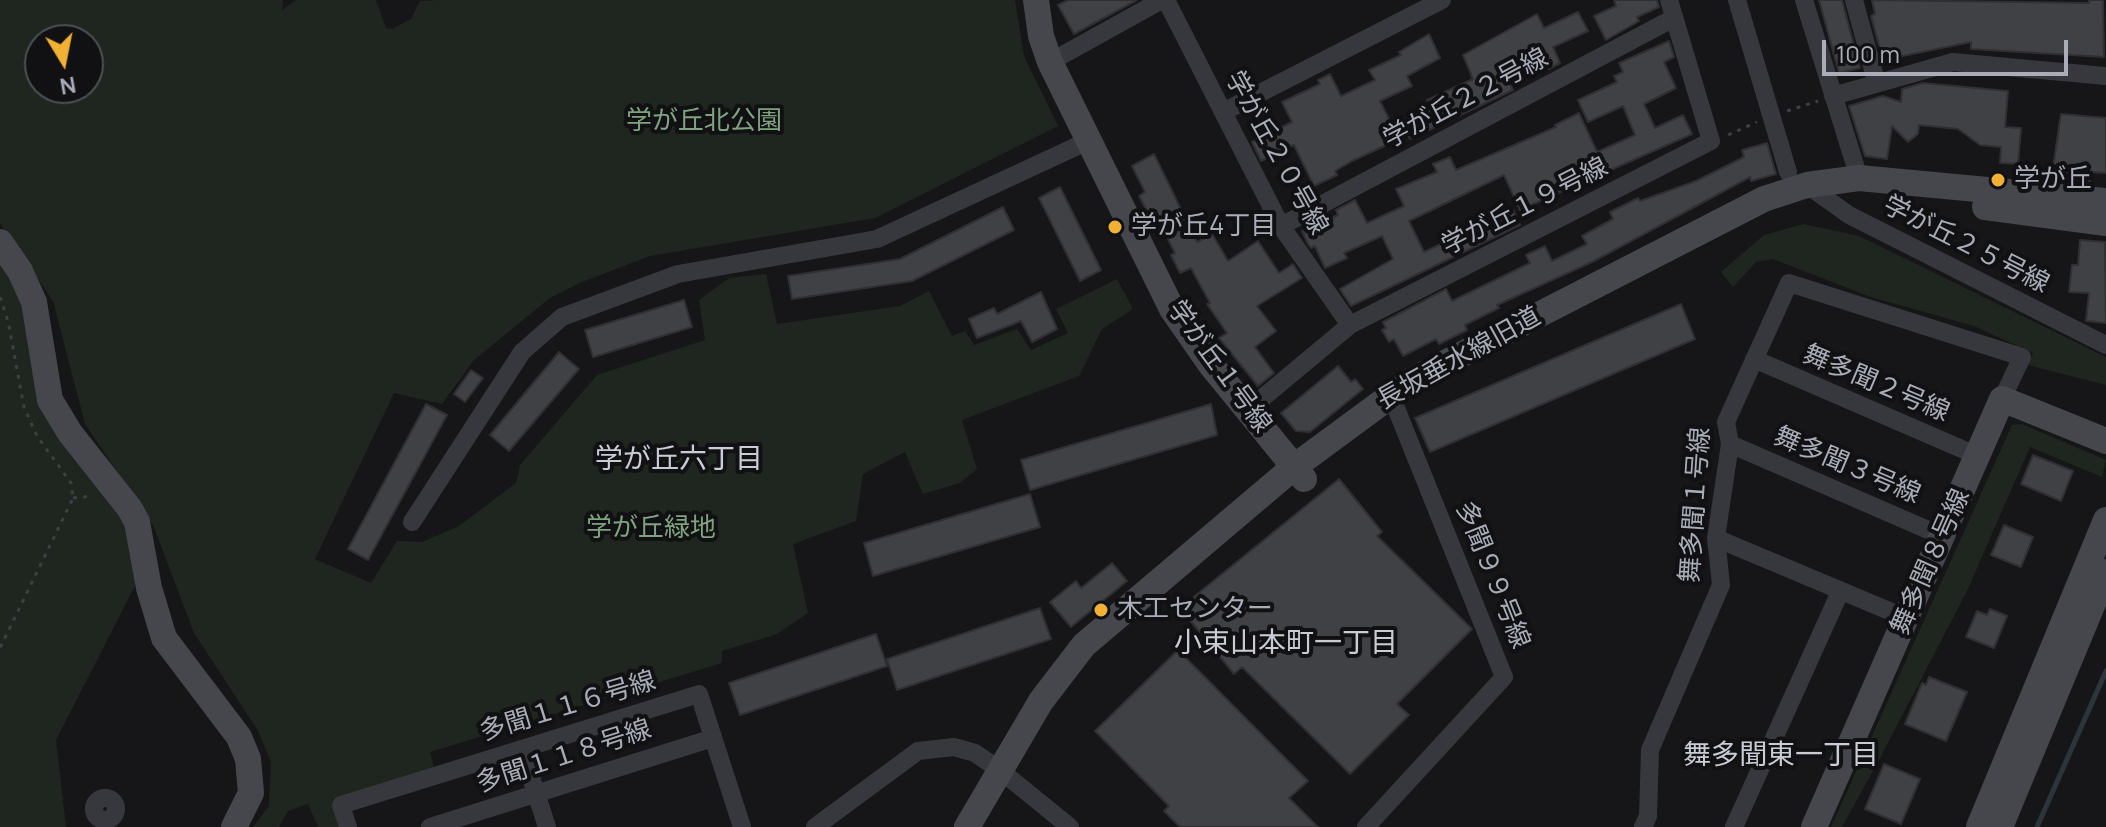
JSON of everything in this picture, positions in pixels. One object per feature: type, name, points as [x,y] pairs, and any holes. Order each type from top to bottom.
[{"type":"street","name":"学が丘１号線","points":[[1036,0],[1041,36],[1050,62],[1184,328],[1299,473]]},
{"type":"street","points":[[1050,62],[1164,0]]},
{"type":"street","name":"学が丘２０号線","points":[[1164,0],[1281,226],[1350,325]]},
{"type":"street","points":[[1223,112],[1442,0]]},
{"type":"street","points":[[1737,0],[1806,185]]},
{"type":"street","points":[[1804,0],[1859,178]]},
{"type":"street","points":[[1854,0],[1876,81]]},
{"type":"street","name":"学が丘２２号線","points":[[1281,226],[1672,9]]},
{"type":"street","name":"学が丘１９号線","points":[[1248,410],[1350,325],[1711,141],[1672,9]]},
{"type":"street","points":[[1833,96],[1876,81],[1953,62],[2106,76]]},
{"type":"street","points":[[412,522],[522,352],[562,317],[678,274],[877,239],[1088,141]]},
{"type":"street","name":"長坂垂水線旧道","points":[[984,827],[1041,701],[1084,645],[1394,400],[1758,218],[1806,185],[1859,178],[2106,201]]},
{"type":"street","name":"長坂垂水線旧道","points":[[1806,185],[2106,223]]},
{"type":"street","name":"学が丘２５号線","points":[[1806,185],[1849,215],[2106,345]]},
{"type":"street","points":[[0,242],[20,271],[34,302],[50,400],[70,433],[137,522],[149,588],[164,638],[239,737],[248,759],[251,793],[234,827]]},
{"type":"street","name":"舞多聞１号線","points":[[1643,827],[1648,816],[1650,750],[1721,585],[1718,539],[1730,444],[1726,422],[1789,283],[2022,357],[2002,399]]},
{"type":"street","name":"舞多聞２号線","points":[[1754,359],[1978,456]]},
{"type":"street","points":[[2002,399],[2106,441]]},
{"type":"street","name":"舞多聞８号線","points":[[1814,827],[2002,399]]},
{"type":"street","name":"多聞９９号線","points":[[1366,827],[1504,677],[1394,400]]},
{"type":"street","name":"舞多聞３号線","points":[[1730,444],[1942,536]]},
{"type":"street","points":[[1979,827],[2106,520]]},
{"type":"street","points":[[1718,539],[1906,618]]},
{"type":"street","points":[[2000,827],[2106,572]]},
{"type":"street","points":[[1734,827],[1840,592]]},
{"type":"street","name":"多聞１１６号線","points":[[348,827],[341,805],[699,694],[742,827]]},
{"type":"street","name":"多聞１１８号線","points":[[430,827],[713,738]]},
{"type":"street","points":[[815,827],[918,751],[954,747],[975,753],[1070,827]]},
{"type":"street","points":[[522,749],[547,827]]},
{"type":"street","name":"長坂垂水線旧道","points":[[967,827],[1006,776]]},
{"type":"path","points":[[0,648],[73,498]]},
{"type":"green space","points":[[0,0],[283,0],[282,10],[296,0],[376,0],[386,28],[392,29],[411,19],[420,1],[437,0],[1015,0],[1024,56],[1058,126],[875,218],[650,256],[550,298],[474,360],[442,404],[394,393],[315,559],[371,583],[397,541],[422,542],[459,526],[516,483],[520,465],[597,375],[705,340],[699,300],[729,278],[766,274],[777,324],[900,306],[929,291],[952,336],[965,331],[974,345],[1017,329],[1031,350],[1068,333],[1056,309],[1117,279],[1133,309],[1102,329],[1079,376],[962,420],[977,469],[960,483],[923,494],[905,452],[863,474],[856,521],[793,544],[808,613],[777,634],[722,651],[722,663],[430,752],[434,767],[332,800],[338,827],[318,827],[308,804],[288,811],[279,827],[253,827],[269,806],[271,762],[258,731],[194,633],[153,525],[85,424],[53,301],[0,223]]},
{"type":"green space","points":[[1804,224],[1859,236],[2106,357],[2106,385],[2028,365],[2033,353],[1974,326],[1871,297],[1773,259],[1756,262],[1733,287],[1721,272],[1764,235]]},
{"type":"green space","points":[[0,256],[24,303],[42,407],[121,508],[138,580],[56,740],[66,827],[0,827]]},
{"type":"green space","points":[[2022,424],[2106,460],[2102,477],[2030,447],[1967,591],[1879,760],[1842,827],[1831,827],[2012,425]]},
{"type":"building","points":[[1068,0],[1137,0],[1074,34],[1058,5]]},
{"type":"building","points":[[1614,0],[1657,0],[1659,7],[1637,17],[1639,21],[1606,40],[1594,16],[1616,6]]},
{"type":"building","points":[[1819,0],[1842,0],[1860,68],[1839,73]]},
{"type":"building","points":[[1872,0],[2089,3],[2089,0],[2103,0],[2104,57],[1971,49],[1971,42],[1883,60],[1871,16],[1875,14]]},
{"type":"building","points":[[1578,12],[1588,31],[1553,47],[1560,63],[1549,69],[1547,64],[1519,76],[1521,79],[1510,84],[1513,90],[1410,139],[1408,135],[1352,161],[1335,171],[1337,175],[1314,186],[1294,145],[1261,161],[1252,142],[1292,122],[1282,102],[1320,84],[1318,80],[1330,74],[1341,96],[1375,80],[1369,70],[1401,55],[1399,52],[1429,34],[1440,58],[1407,76],[1412,86],[1380,101],[1392,125],[1431,108],[1427,100],[1473,79],[1463,55],[1537,14],[1544,28]]},
{"type":"building","points":[[1669,41],[1674,57],[1664,62],[1676,88],[1644,104],[1655,128],[1683,115],[1692,134],[1520,210],[1504,175],[1409,221],[1424,252],[1513,210],[1520,225],[1351,306],[1340,289],[1393,259],[1382,236],[1344,253],[1347,258],[1325,268],[1315,246],[1311,248],[1308,244],[1302,231],[1338,215],[1336,210],[1355,200],[1367,223],[1404,206],[1396,189],[1437,172],[1433,164],[1450,157],[1456,170],[1556,127],[1579,113],[1597,152],[1635,135],[1623,106],[1588,122],[1578,100],[1617,82],[1614,76],[1623,72],[1619,63]]},
{"type":"building","points":[[1923,83],[2008,91],[2005,127],[2021,128],[2018,164],[2000,163],[2001,147],[1980,145],[1958,129],[1919,125],[1918,134],[1908,142],[1892,126],[1887,159],[1865,156],[1849,106],[1883,96],[1901,102],[1902,89]]},
{"type":"building","points":[[2061,114],[2106,118],[2106,173],[2091,172],[2090,181],[2056,178],[2057,169],[2053,168]]},
{"type":"building","points":[[1767,143],[1776,174],[1751,181],[1750,177],[1592,262],[1497,305],[1499,308],[1465,325],[1467,330],[1439,344],[1436,339],[1403,356],[1394,339],[1389,342],[1382,330],[1386,328],[1383,322],[1446,289],[1452,301],[1530,263],[1526,255],[1545,246],[1552,261],[1587,244],[1582,236],[1613,219],[1610,212],[1638,198],[1640,201],[1696,181],[1744,157],[1742,150]]},
{"type":"building","points":[[1154,154],[1197,242],[1212,234],[1228,261],[1258,241],[1279,273],[1293,264],[1302,278],[1257,306],[1276,331],[1255,347],[1274,373],[1258,386],[1219,338],[1227,333],[1207,304],[1210,303],[1191,268],[1180,273],[1171,255],[1175,253],[1153,210],[1148,213],[1139,196],[1145,192],[1132,166]]},
{"type":"building","points":[[1060,187],[1101,270],[1080,281],[1039,198]]},
{"type":"building","points":[[1003,207],[1014,230],[912,281],[792,299],[788,276],[900,259]]},
{"type":"building","points":[[2080,240],[2105,242],[2106,323],[2086,321],[2089,293],[2069,292],[2072,265],[2078,265]]},
{"type":"building","points":[[1041,292],[1057,329],[1032,342],[1021,321],[977,338],[969,319],[994,308],[997,314]]},
{"type":"building","points":[[684,300],[692,327],[593,357],[585,330]]},
{"type":"building","points":[[1681,304],[1695,339],[1430,452],[1415,418]]},
{"type":"building","points":[[559,352],[579,369],[509,451],[490,435]]},
{"type":"building","points":[[1338,366],[1351,382],[1355,379],[1363,389],[1310,432],[1296,431],[1281,413]]},
{"type":"building","points":[[471,370],[483,378],[465,402],[454,394]]},
{"type":"building","points":[[426,404],[447,415],[368,560],[348,549]]},
{"type":"building","points":[[1211,404],[1217,435],[1030,490],[1021,460]]},
{"type":"building","points":[[2033,455],[2073,471],[2061,501],[2021,484]]},
{"type":"building","points":[[1339,479],[1382,532],[1377,536],[1472,629],[1397,704],[1409,715],[1350,774],[1242,667],[1234,674],[1180,608]]},
{"type":"building","points":[[1030,494],[1040,527],[873,576],[864,543]]},
{"type":"building","points":[[2004,525],[2033,537],[2021,567],[1991,555]]},
{"type":"building","points":[[1112,563],[1127,581],[1071,627],[1050,602],[1076,581],[1081,588]]},
{"type":"building","points":[[1040,608],[1051,639],[897,690],[887,659]]},
{"type":"building","points":[[1990,609],[2007,616],[1994,648],[1966,637],[1977,611],[1987,615]]},
{"type":"building","points":[[876,634],[887,666],[740,715],[729,683]]},
{"type":"building","points":[[1178,650],[1308,781],[1289,798],[1318,827],[1180,827],[1164,811],[1169,806],[1095,731]]},
{"type":"building","points":[[1929,677],[1967,692],[1946,741],[1905,724],[1922,683],[1926,685]]},
{"type":"building","points":[[1884,764],[1920,779],[1901,824],[1865,809]]},
{"type":"waterway","points":[[2037,827],[2106,671]]},
{"type":"place","name":"学が丘","points":[[1998,180]]},
{"type":"place","name":"学が丘4丁目","points":[[1115,227]]},
{"type":"place","name":"木工センター","points":[[1101,610]]},
{"type":"district","name":"学が丘六丁目","points":[[679,460]]},
{"type":"district","name":"小束山本町一丁目","points":[[1286,644]]},
{"type":"district","name":"舞多聞東一丁目","points":[[1781,756]]},
{"type":"park label","name":"学が丘北公園","points":[[704,122]]},
{"type":"park label","name":"学が丘緑地","points":[[651,529]]}]
